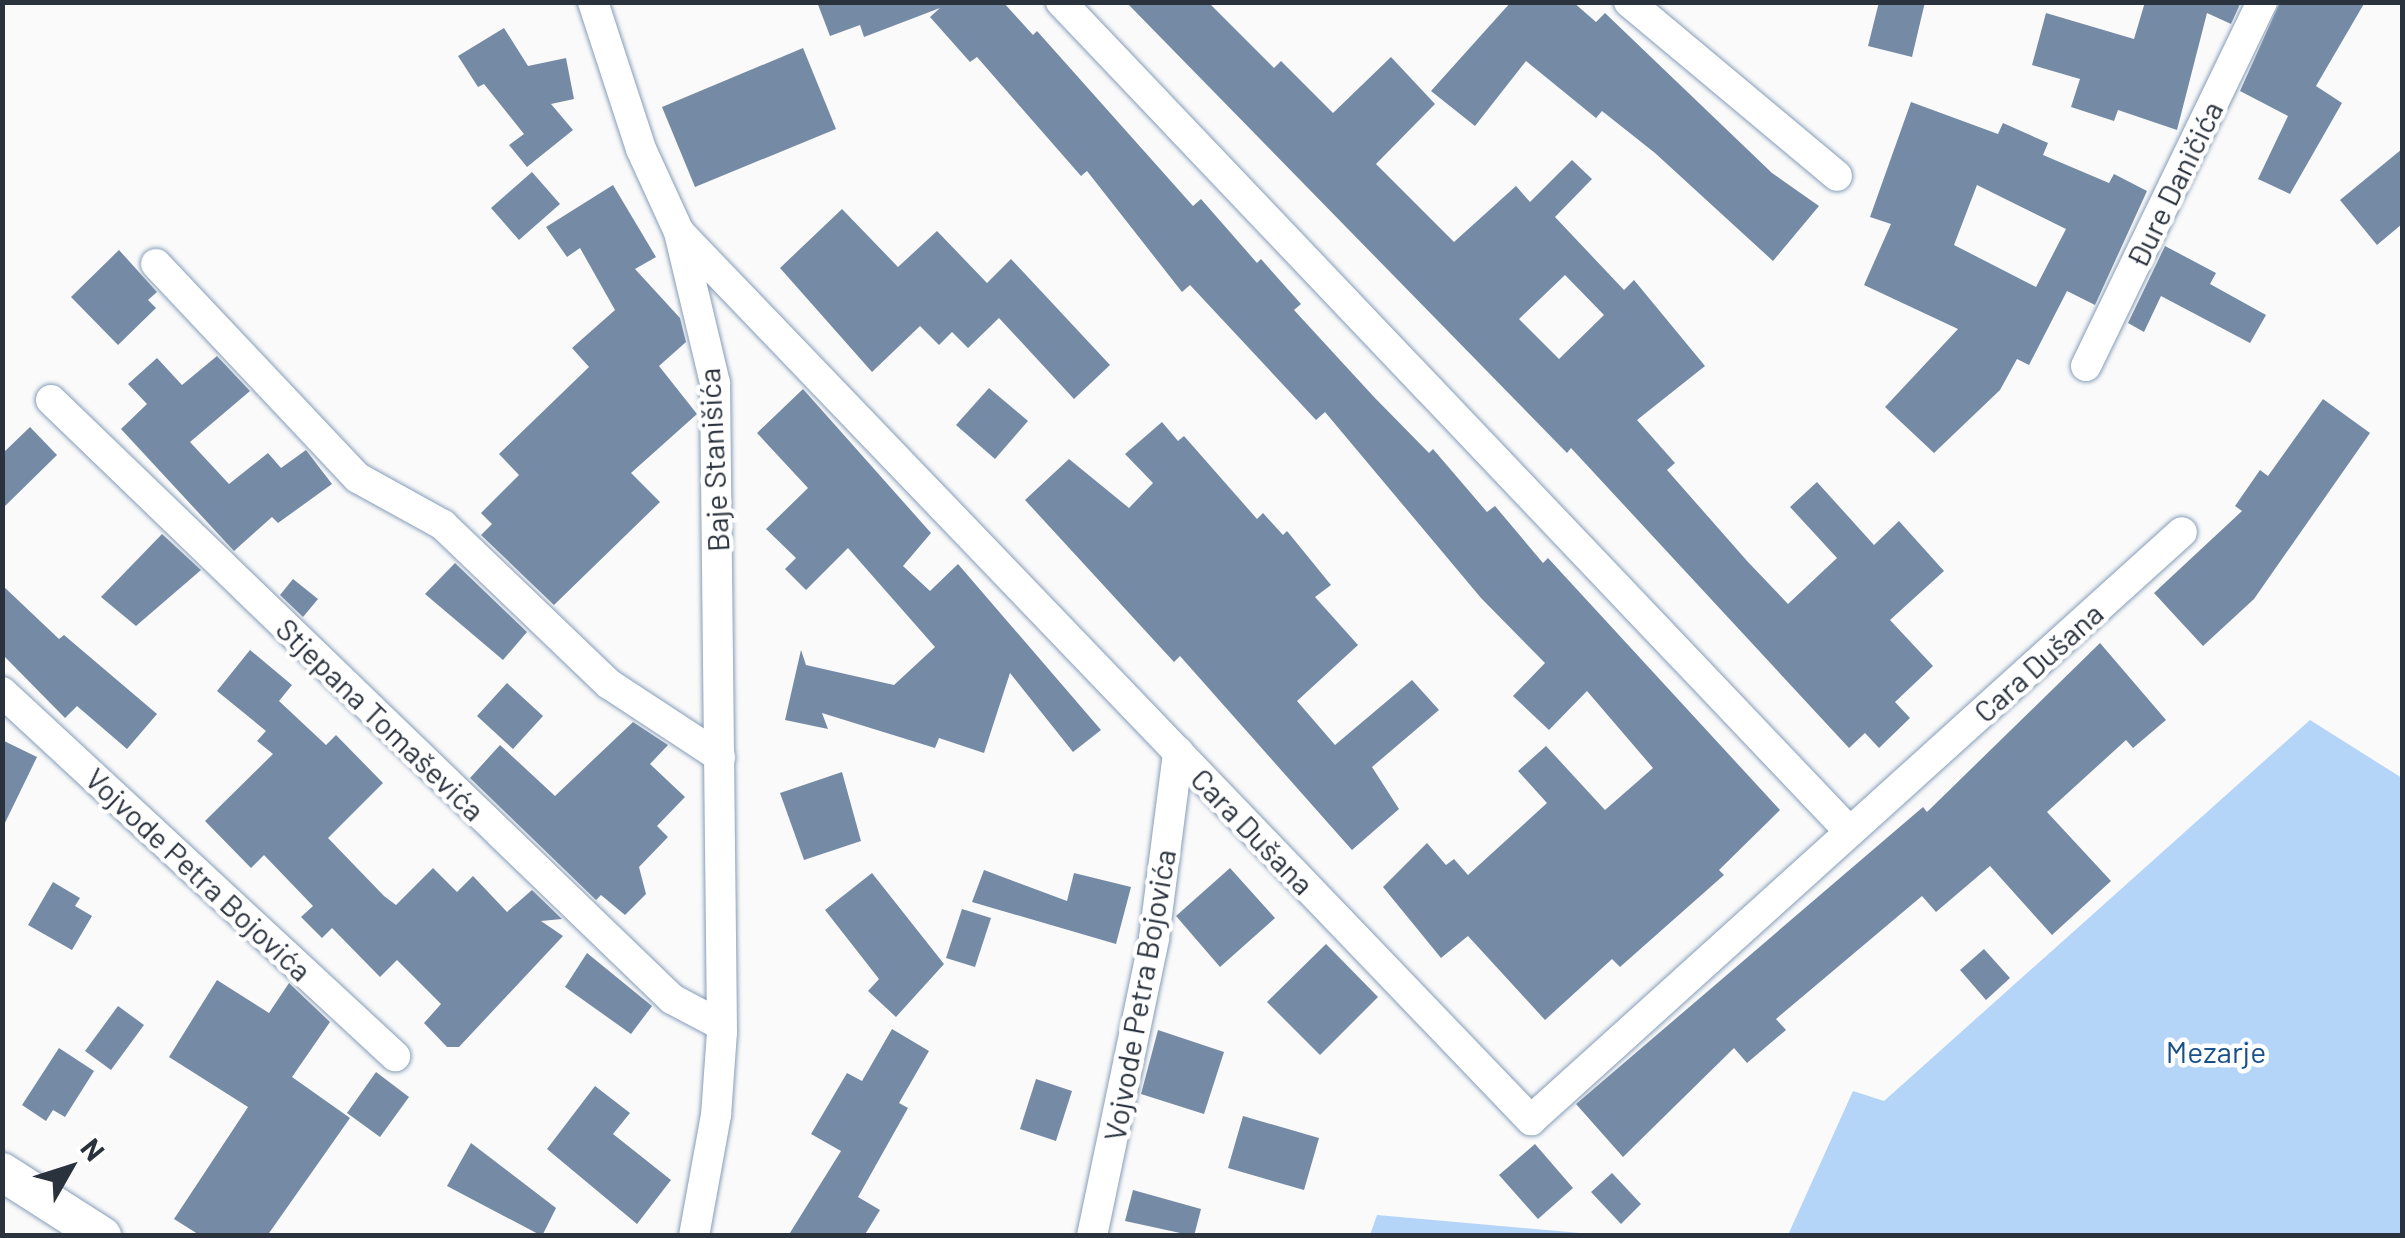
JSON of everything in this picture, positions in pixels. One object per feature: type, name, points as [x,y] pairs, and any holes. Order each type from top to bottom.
[{"type":"street","name":"Baje Stanišića","points":[[593,2],[641,150],[679,232],[715,382],[721,1025],[716,1115],[694,1236]]},
{"type":"street","points":[[1061,2],[1850,832]]},
{"type":"street","points":[[1629,2],[1836,176]]},
{"type":"street","name":"Đure Daničića","points":[[2086,366],[2262,2]]},
{"type":"street","name":"Cara Dušana","points":[[679,232],[1531,1120],[2182,532]]},
{"type":"street","points":[[156,264],[358,478],[443,525],[609,684],[720,757]]},
{"type":"street","name":"Stjepana Tomaševića","points":[[50,400],[672,999],[721,1025]]},
{"type":"street","name":"Vojvode Petra Bojovića","points":[[2,692],[395,1056]]},
{"type":"street","name":"Vojvode Petra Bojovića","points":[[1092,1236],[1154,938],[1178,752]]},
{"type":"street","points":[[2,1172],[102,1236]]},
{"type":"green space","name":"Mezarje","points":[[2310,720],[2402,778],[2402,1235],[1788,1235],[1853,1091],[1884,1101]]},
{"type":"green space","points":[[1377,1215],[1602,1235],[1370,1235]]},
{"type":"building","points":[[817,2],[1003,2],[1033,35],[1037,31],[1193,206],[1201,199],[1257,263],[1261,259],[1301,304],[1294,310],[1374,397],[1429,453],[1433,449],[1487,512],[1495,506],[1543,563],[1548,558],[1780,810],[1719,870],[1724,875],[1620,967],[1612,959],[1545,1020],[1468,936],[1441,958],[1383,887],[1427,843],[1446,865],[1454,859],[1468,875],[1547,803],[1518,771],[1546,746],[1605,810],[1653,768],[1587,691],[1549,730],[1513,696],[1545,663],[1481,598],[1325,412],[1316,420],[1190,285],[1182,292],[1087,171],[1081,176],[977,57],[970,62],[930,17],[940,8],[864,37],[860,25],[830,36]]},
{"type":"building","points":[[1126,2],[1208,2],[1274,68],[1281,61],[1333,113],[1391,57],[1435,104],[1376,164],[1454,242],[1516,186],[1530,202],[1572,160],[1592,179],[1555,217],[1624,290],[1634,280],[1705,366],[1637,420],[1675,463],[1667,470],[1748,562],[1788,604],[1837,558],[1790,507],[1817,482],[1874,545],[1899,521],[1944,571],[1890,620],[1933,666],[1895,702],[1910,718],[1879,748],[1865,733],[1849,748],[1571,448],[1567,453]],"holes":[[[1565,275],[1604,315],[1559,359],[1519,319]]]},
{"type":"building","points":[[1511,2],[1573,2],[1596,22],[1605,13],[1772,173],[1819,206],[1773,261],[1655,153],[1602,111],[1596,118],[1526,61],[1475,126],[1431,91]]},
{"type":"building","points":[[1879,2],[1925,2],[1912,57],[1868,46]]},
{"type":"building","points":[[2145,2],[2241,2],[2231,24],[2207,13],[2177,130],[2118,110],[2114,121],[2071,107],[2080,79],[2032,65],[2046,13],[2134,39]]},
{"type":"building","points":[[2280,2],[2365,2],[2316,86],[2342,103],[2290,194],[2258,179],[2288,116],[2240,91]]},
{"type":"building","points":[[504,28],[528,66],[566,58],[574,99],[551,104],[573,130],[527,167],[509,145],[524,134],[484,84],[478,87],[458,56]]},
{"type":"building","points":[[803,48],[836,129],[695,187],[662,107]]},
{"type":"building","points":[[1911,102],[1998,134],[2003,123],[2048,143],[2043,155],[2109,183],[2114,174],[2147,191],[2095,305],[2067,291],[2029,365],[2017,359],[2000,390],[1934,453],[1885,407],[1958,329],[1864,285],[1891,224],[1870,217]],"holes":[[[1977,185],[2066,229],[2036,287],[1954,245]]]},
{"type":"building","points":[[2402,149],[2402,224],[2377,245],[2340,200]]},
{"type":"building","points":[[532,172],[560,204],[519,240],[491,208]]},
{"type":"building","points":[[613,185],[656,257],[635,269],[680,318],[686,342],[659,366],[697,414],[631,473],[660,502],[554,605],[481,535],[492,524],[481,513],[519,475],[499,454],[589,367],[572,348],[615,310],[580,248],[567,257],[546,227]]},
{"type":"building","points":[[842,209],[898,267],[937,231],[987,283],[1011,259],[1110,365],[1074,399],[999,318],[968,348],[952,332],[939,345],[920,326],[872,372],[780,268]]},
{"type":"building","points":[[2165,246],[2216,273],[2210,284],[2266,315],[2250,343],[2161,296],[2144,332],[2128,323]]},
{"type":"building","points":[[119,250],[157,292],[148,300],[156,308],[118,345],[71,297]]},
{"type":"building","points":[[217,356],[250,391],[190,442],[229,484],[268,453],[281,468],[306,450],[332,484],[278,523],[272,517],[234,551],[121,429],[147,404],[128,384],[157,358],[182,385]]},
{"type":"building","points":[[989,388],[1028,421],[995,459],[956,425]]},
{"type":"building","points":[[803,389],[931,533],[903,566],[930,591],[958,564],[1101,730],[1073,752],[1010,673],[984,753],[939,738],[935,748],[822,713],[828,729],[785,720],[801,650],[806,665],[894,685],[935,647],[848,548],[806,590],[785,569],[796,558],[766,529],[808,488],[757,433]]},
{"type":"building","points":[[2323,399],[2370,433],[2254,599],[2203,646],[2154,593],[2242,511],[2235,506],[2260,470],[2268,476]]},
{"type":"building","points":[[1162,422],[1178,441],[1184,436],[1257,519],[1263,513],[1283,535],[1287,531],[1331,585],[1315,597],[1358,645],[1297,701],[1335,745],[1412,680],[1439,710],[1372,767],[1399,809],[1352,850],[1180,656],[1174,662],[1025,500],[1069,459],[1129,508],[1153,483],[1125,454]]},
{"type":"building","points":[[30,427],[57,455],[2,509],[2,454]]},
{"type":"building","points":[[162,534],[201,570],[136,626],[101,597]]},
{"type":"building","points":[[455,563],[527,632],[503,660],[425,594]]},
{"type":"building","points":[[293,579],[318,599],[303,617],[280,595]]},
{"type":"building","points":[[2,585],[59,639],[64,635],[157,714],[127,749],[77,706],[65,718],[2,654]]},
{"type":"building","points":[[2100,643],[2166,720],[2133,748],[2126,740],[2047,812],[2111,881],[2052,935],[1990,866],[1936,912],[1922,896],[1776,1019],[1786,1030],[1747,1063],[1734,1048],[1623,1157],[1576,1104],[1923,807],[1927,812]]},
{"type":"building","points":[[250,650],[292,685],[279,701],[326,745],[336,735],[383,783],[328,838],[384,896],[396,905],[433,868],[457,892],[473,876],[507,912],[532,890],[562,919],[541,921],[563,936],[459,1047],[447,1047],[424,1023],[441,1004],[397,960],[380,977],[332,928],[322,938],[301,917],[313,906],[264,855],[251,868],[205,821],[273,754],[257,741],[266,731],[217,691]]},
{"type":"building","points":[[507,683],[543,716],[513,749],[477,716]]},
{"type":"building","points":[[633,722],[668,745],[650,764],[685,797],[657,826],[668,837],[639,867],[646,894],[625,915],[601,895],[596,900],[470,778],[500,745],[555,796]]},
{"type":"building","points":[[2,740],[37,757],[2,829]]},
{"type":"building","points":[[842,772],[861,841],[804,860],[780,793]]},
{"type":"building","points":[[1230,868],[1275,918],[1220,967],[1176,916]]},
{"type":"building","points":[[984,870],[1067,901],[1074,873],[1131,887],[1116,944],[972,902]]},
{"type":"building","points":[[872,873],[944,964],[896,1017],[868,991],[879,979],[825,910]]},
{"type":"building","points":[[53,882],[80,898],[75,906],[92,916],[72,950],[28,925]]},
{"type":"building","points":[[962,909],[991,918],[975,967],[946,958]]},
{"type":"building","points":[[1326,944],[1378,997],[1320,1055],[1267,1002]]},
{"type":"building","points":[[1984,949],[2010,978],[1986,1000],[1960,970]]},
{"type":"building","points":[[587,953],[652,1006],[631,1034],[565,987]]},
{"type":"building","points":[[217,980],[269,1013],[289,983],[330,1022],[292,1077],[350,1118],[267,1236],[201,1236],[174,1219],[248,1107],[169,1057]]},
{"type":"building","points":[[118,1006],[144,1025],[111,1070],[85,1051]]},
{"type":"building","points":[[892,1029],[929,1051],[899,1103],[908,1108],[858,1197],[880,1210],[864,1236],[788,1236],[841,1151],[811,1134],[847,1073],[862,1081]]},
{"type":"building","points":[[1158,1030],[1224,1052],[1204,1114],[1141,1094]]},
{"type":"building","points":[[59,1048],[94,1071],[65,1117],[53,1110],[46,1121],[22,1105]]},
{"type":"building","points":[[376,1072],[409,1097],[380,1137],[347,1113]]},
{"type":"building","points":[[1036,1079],[1072,1091],[1056,1141],[1020,1129]]},
{"type":"building","points":[[595,1086],[630,1113],[613,1134],[671,1180],[637,1224],[547,1149]]},
{"type":"building","points":[[1243,1116],[1319,1138],[1304,1190],[1228,1168]]},
{"type":"building","points":[[471,1143],[556,1208],[542,1236],[447,1186]]},
{"type":"building","points":[[1535,1144],[1573,1188],[1538,1219],[1499,1175]]},
{"type":"building","points":[[1612,1173],[1641,1204],[1621,1224],[1591,1192]]},
{"type":"building","points":[[1133,1190],[1201,1209],[1194,1236],[1125,1221]]}]
